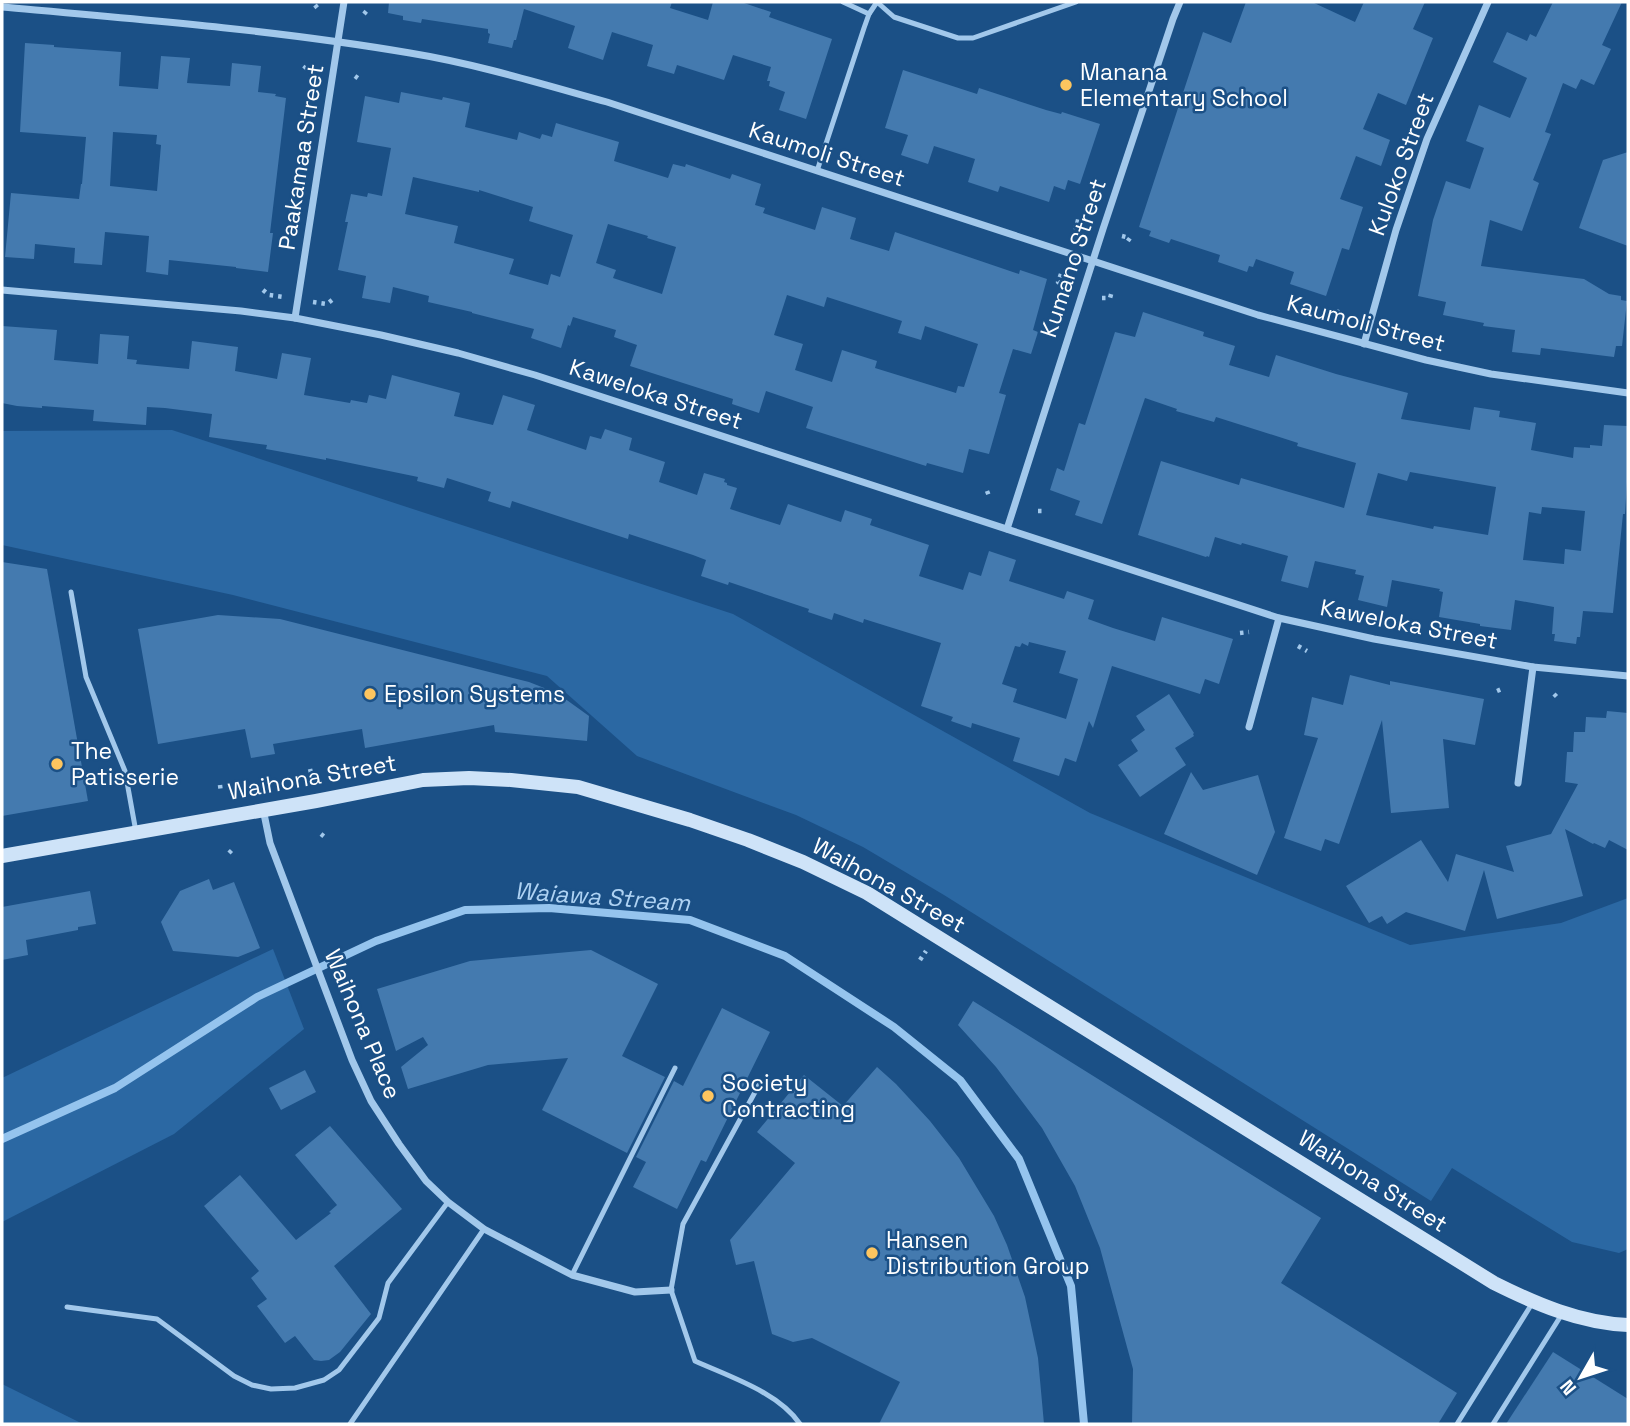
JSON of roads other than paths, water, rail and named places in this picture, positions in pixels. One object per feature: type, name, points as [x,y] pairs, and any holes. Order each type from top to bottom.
[{"type":"street","name":"Paakamaa Street","points":[[295,318],[344,2]]},
{"type":"street","name":"Kumano Street","points":[[1007,528],[1180,2]]},
{"type":"street","name":"Kuloko Street","points":[[1364,344],[1395,230],[1427,139],[1488,2]]},
{"type":"street","name":"Kaumoli Street","points":[[2,7],[302,36],[413,53],[509,75],[607,102],[1258,315],[1426,360],[1491,374],[1628,393]]},
{"type":"street","name":"Kaweloka Street","points":[[2,290],[295,318],[458,353],[535,375],[1279,618],[1374,639],[1533,667],[1628,676]]},
{"type":"street","points":[[1249,727],[1279,618]]},
{"type":"street","points":[[1518,783],[1533,667]]},
{"type":"street","name":"Waihona Street","points":[[2,856],[423,780],[469,778],[578,787],[690,820],[792,857],[879,900],[1494,1283],[1563,1313],[1589,1320],[1628,1325]]},
{"type":"street","name":"Waihona Place","points":[[263,809],[270,843],[352,1060],[371,1101],[426,1181],[448,1202],[484,1229],[572,1275],[635,1292],[671,1290]]},
{"type":"lane","points":[[843,2],[869,14]]},
{"type":"lane","points":[[817,171],[869,14],[877,2],[894,17],[958,38],[973,38],[1076,2]]},
{"type":"lane","points":[[71,592],[86,677],[125,771],[136,832]]},
{"type":"lane","points":[[572,1275],[674,1068]]},
{"type":"lane","points":[[760,1083],[683,1224],[671,1290],[695,1361],[767,1394],[785,1407],[800,1424]]},
{"type":"lane","points":[[67,1307],[157,1319],[234,1376],[252,1385],[271,1389],[295,1388],[324,1380],[339,1370],[379,1318],[388,1283],[448,1202]]},
{"type":"lane","points":[[350,1424],[484,1229]]},
{"type":"lane","points":[[1457,1424],[1533,1302]]},
{"type":"lane","points":[[1493,1424],[1563,1313]]},
{"type":"waterway","name":"Waiawa Stream","points":[[2,1139],[115,1088],[257,997],[376,941],[465,910],[549,908],[690,920],[785,956],[894,1027],[960,1080],[1019,1159],[1071,1286],[1084,1424]]},
{"type":"place","name":"Manana Elementary School","points":[[1066,85]]},
{"type":"place","name":"Epsilon Systems","points":[[370,694]]},
{"type":"place","name":"The Patisserie","points":[[57,764]]},
{"type":"place","name":"Society Contracting","points":[[708,1096]]},
{"type":"place","name":"Hansen Distribution Group","points":[[872,1253]]}]
